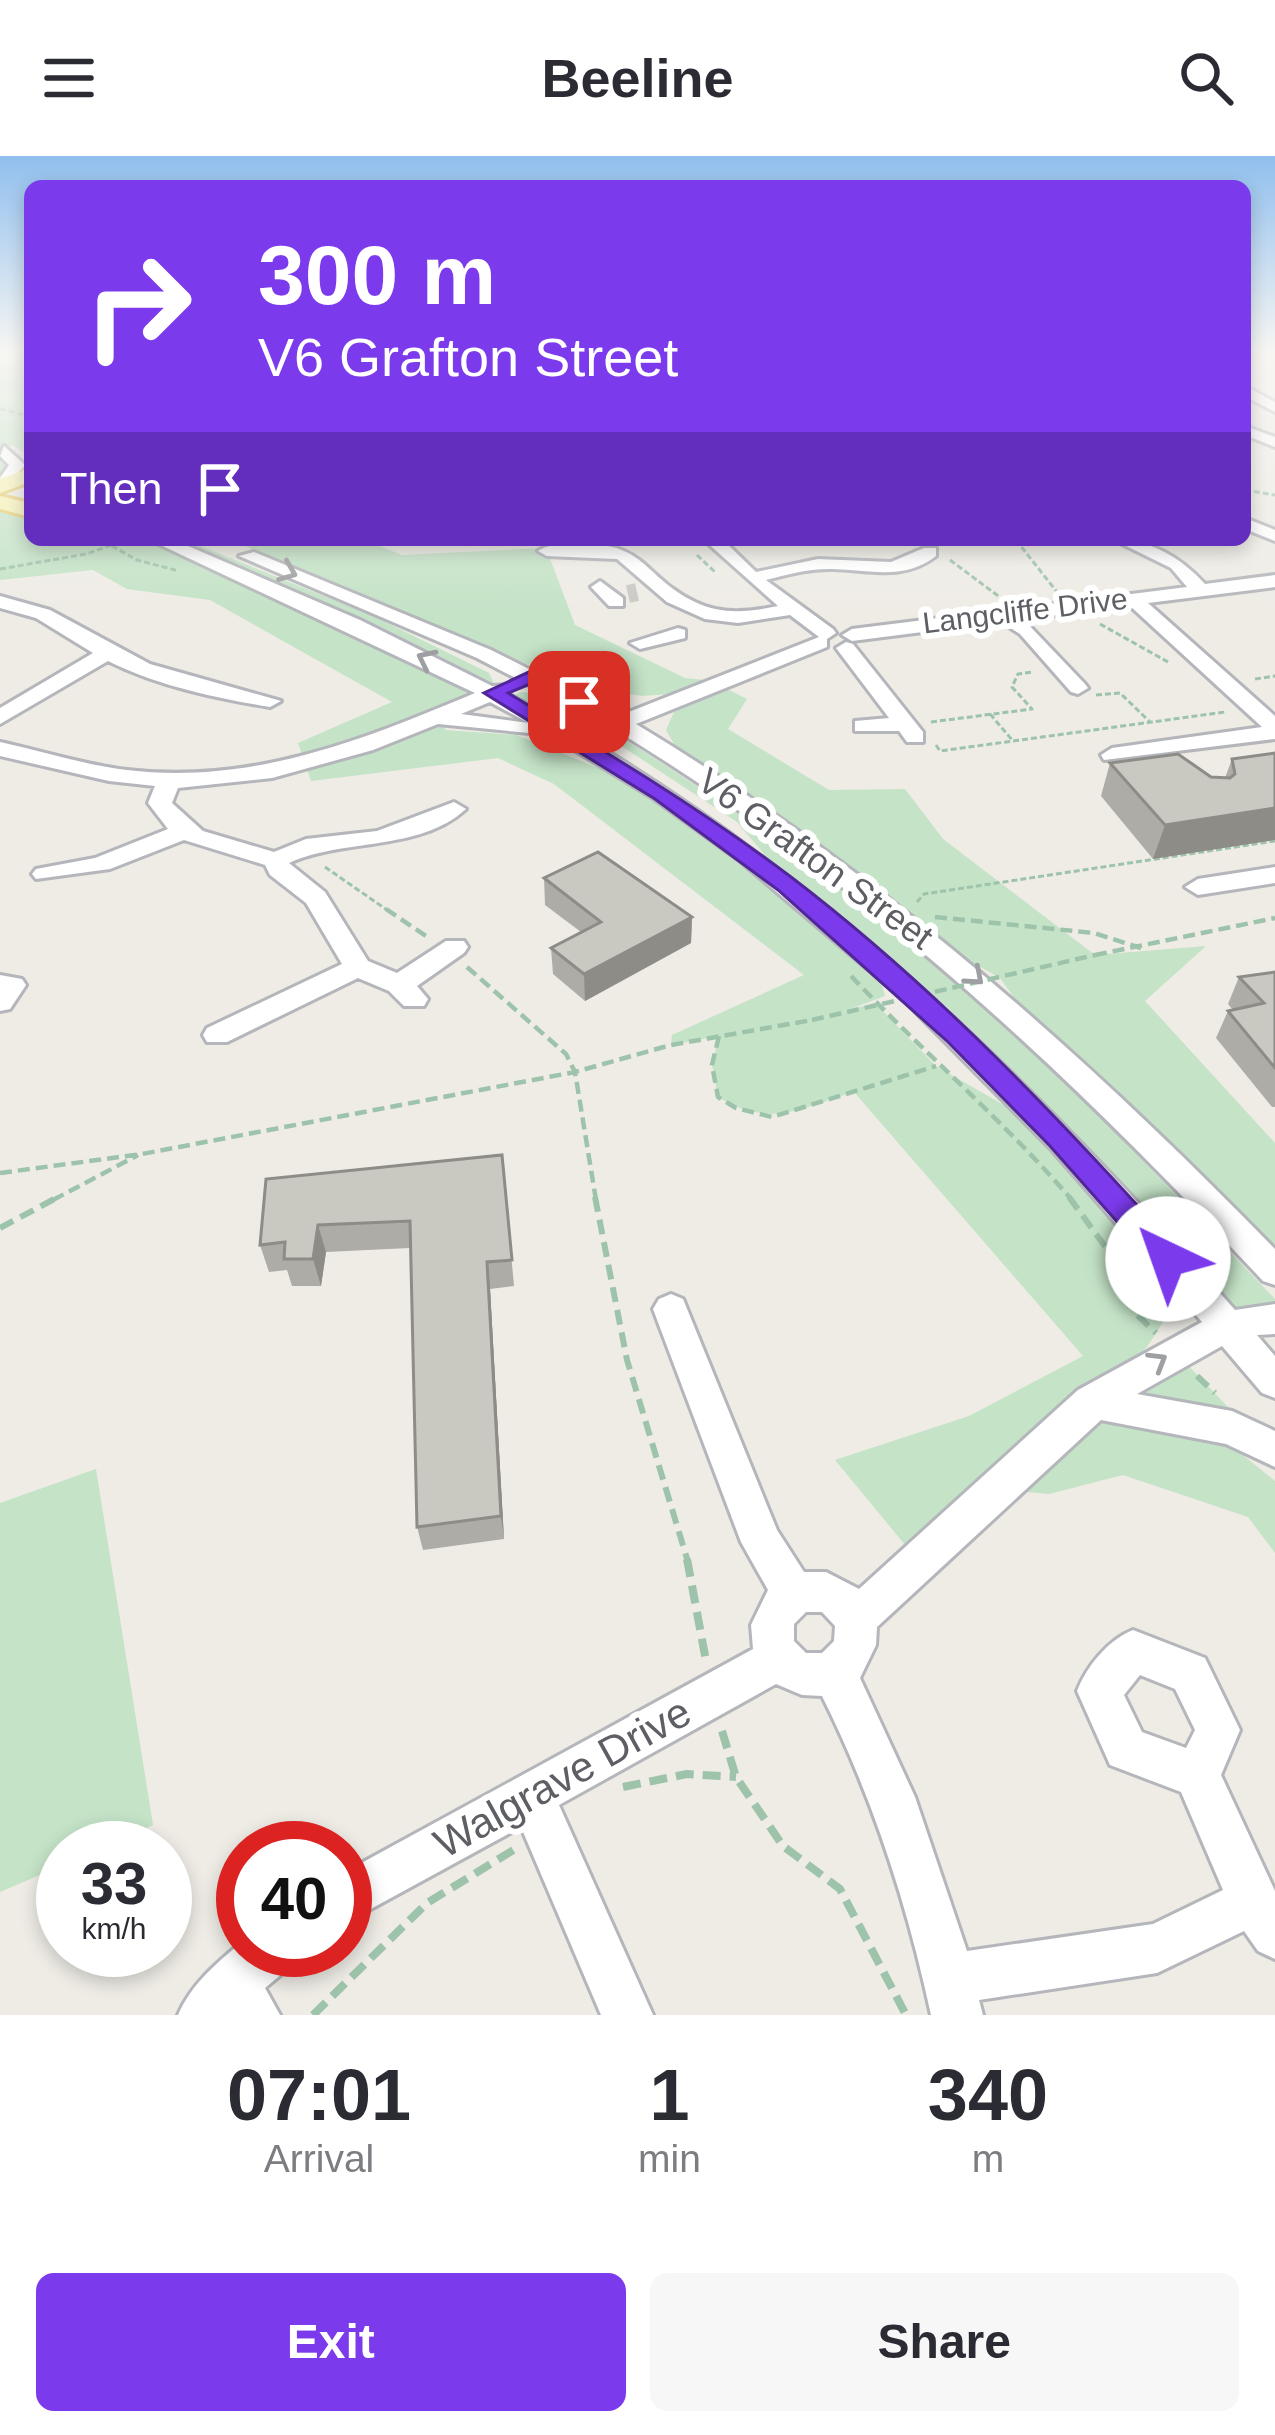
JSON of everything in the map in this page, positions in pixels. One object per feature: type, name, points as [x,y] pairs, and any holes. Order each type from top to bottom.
[{"type":"street","points":[[1,491],[17,465],[2,450]]},
{"type":"street","name":"V6 Grafton Street","points":[[171,546],[423,657],[493,693],[662,794],[786,885],[958,1036],[1060,1138],[1275,1382]]},
{"type":"street","name":"V6 Grafton Street","points":[[221,546],[447,637],[534,678],[651,742],[842,870],[1040,1032],[1275,1271]]},
{"type":"street","points":[[662,794],[608,739],[609,731],[823,638],[719,546]]},
{"type":"street","name":"Langcliffe Drive","points":[[1136,546],[1177,564],[1199,589]]},
{"type":"street","points":[[547,551],[590,550],[629,557],[676,602],[716,617],[747,618],[791,609]]},
{"type":"street","points":[[752,578],[817,563],[875,570],[937,554]]},
{"type":"street","points":[[875,570],[894,582]]},
{"type":"street","name":"Langcliffe Drive","points":[[823,638],[849,642],[993,609],[1275,580]]},
{"type":"street","points":[[618,594],[660,586]]},
{"type":"street","points":[[8,598],[78,630],[108,653],[250,702]]},
{"type":"street","points":[[1132,598],[1275,730]]},
{"type":"street","points":[[993,609],[1028,630],[1078,688]]},
{"type":"street","points":[[640,643],[686,632],[716,617]]},
{"type":"street","points":[[849,642],[914,730]]},
{"type":"street","points":[[0,718],[47,685],[108,653]]},
{"type":"street","points":[[0,749],[124,777],[169,781],[251,778],[302,769],[534,678],[604,697],[671,701]]},
{"type":"street","points":[[651,742],[671,701]]},
{"type":"street","points":[[435,718],[521,725],[571,739]]},
{"type":"street","points":[[863,726],[914,730]]},
{"type":"street","points":[[1112,755],[1275,730]]},
{"type":"street","points":[[1158,749],[1184,776]]},
{"type":"street","points":[[169,781],[160,803],[168,820],[182,832],[278,865],[316,898],[358,967],[406,992],[452,949]]},
{"type":"street","points":[[278,865],[306,846],[381,838],[454,809]]},
{"type":"street","points":[[45,874],[100,864],[182,832]]},
{"type":"street","points":[[1198,886],[1275,875]]},
{"type":"street","points":[[217,1035],[358,967]]},
{"type":"street","points":[[671,1309],[761,1542],[794,1594]]},
{"type":"street","points":[[853,1620],[892,1590],[1005,1477],[1091,1402],[1174,1351],[1228,1326],[1247,1319],[1275,1319]]},
{"type":"street","points":[[1091,1402],[1232,1428],[1275,1450]]},
{"type":"street","points":[[794,1594],[830,1595],[853,1620],[854,1650],[834,1672],[806,1674],[781,1658],[771,1621],[776,1608],[794,1594]]},
{"type":"street","name":"Walgrave Drive","points":[[372,1887],[538,1813],[711,1693],[781,1658]]},
{"type":"street","points":[[834,1672],[904,1823],[953,1997],[1264,1917],[1197,1775]]},
{"type":"street","points":[[538,1813],[627,2015]]},
{"type":"street","points":[[229,2005],[250,1977]]},
{"type":"path","points":[[0,568],[112,546],[136,560],[185,573]]},
{"type":"path","points":[[1021,546],[1068,601],[1114,634],[1177,666]]},
{"type":"path","points":[[937,554],[1006,602],[993,609]]},
{"type":"path","points":[[2,578],[7,568]]},
{"type":"path","points":[[1049,598],[1068,601]]},
{"type":"path","points":[[914,730],[1032,709],[1012,687],[1018,674],[1063,668]]},
{"type":"path","points":[[1078,688],[1097,696],[1120,693],[1150,722]]},
{"type":"path","points":[[914,730],[940,751],[1230,711],[1222,702]]},
{"type":"path","points":[[990,714],[1013,741]]},
{"type":"path","points":[[1142,949],[1094,933],[936,917],[914,900],[924,894],[1275,841]]},
{"type":"path","points":[[278,865],[324,866],[452,949],[566,1054],[575,1072],[627,1360],[692,1576],[711,1693],[736,1777],[783,1846],[840,1889],[906,2015]]},
{"type":"path","points":[[0,1173],[142,1154],[575,1072],[719,1036],[812,1020],[1275,918]]},
{"type":"path","points":[[849,975],[936,1066],[1028,1149],[1075,1204],[1112,1256],[1136,1314],[1229,1408],[1232,1428]]},
{"type":"path","points":[[719,1036],[712,1065],[718,1097],[736,1108],[772,1117],[936,1066]]},
{"type":"path","points":[[0,1228],[142,1154]]},
{"type":"path","points":[[604,1798],[623,1787],[687,1774],[736,1777]]},
{"type":"path","points":[[314,2015],[427,1903],[538,1813]]},
{"type":"green space","points":[[0,438],[24,438],[24,452],[13,445],[1,449],[17,465],[0,487]]},
{"type":"green space","points":[[24,510],[24,546],[171,546],[493,693],[436,719],[446,730],[517,735],[662,794],[876,961],[885,996],[842,1012],[875,1003],[936,1066],[1061,1138],[1162,1275],[1167,1316],[1147,1347],[1097,1397],[1174,1351],[1229,1408],[1234,1448],[1275,1481],[1275,1553],[1248,1517],[1123,1475],[1049,1494],[1026,1492],[916,1558],[835,1460],[969,1416],[1083,1356],[854,1092],[786,1112],[754,1112],[718,1097],[712,1065],[719,1036],[671,1045],[672,1035],[804,975],[554,784],[498,758],[311,781],[298,743],[392,702],[210,600],[127,589],[93,570],[0,580],[0,512]]},
{"type":"green space","points":[[183,546],[201,546],[373,616],[489,673],[494,683]]},
{"type":"green space","points":[[245,546],[380,546],[402,555],[546,548],[575,625],[685,678],[705,680],[670,694],[642,696],[579,686]]},
{"type":"green space","points":[[725,688],[747,699],[728,729],[829,790],[905,789],[943,839],[1095,955],[1206,946],[1145,1001],[1275,1143],[1275,1271],[1039,1032],[1000,978],[934,941],[674,744],[666,730],[674,712]]},
{"type":"green space","points":[[544,694],[601,725],[593,738],[596,745],[513,696]]},
{"type":"green space","points":[[616,734],[802,860],[977,1000],[1166,1185],[1275,1299],[1275,1310],[1235,1313],[1008,1066],[946,1006],[774,866],[737,822],[623,747]]},
{"type":"green space","points":[[96,1469],[152,1821],[36,1821],[36,1877],[0,1892],[0,1503]]},
{"type":"building","points":[[1275,753],[1275,808],[1165,825],[1110,763],[1178,754],[1211,777],[1230,778],[1235,774],[1232,759]]},
{"type":"building","points":[[598,852],[692,917],[584,974],[551,948],[601,922],[544,878]]},
{"type":"building","points":[[1275,972],[1275,1068],[1228,1011],[1264,1003],[1239,977]]},
{"type":"building","points":[[502,1155],[512,1260],[487,1262],[501,1516],[417,1527],[410,1221],[318,1225],[313,1259],[284,1259],[285,1242],[260,1245],[266,1179]]},
{"type":"tunnel","points":[[628,594],[637,592]]},
{"type":"route","points":[[579,702],[531,676],[493,693],[662,794],[786,885],[958,1036],[1060,1138],[1168,1259]]}]
